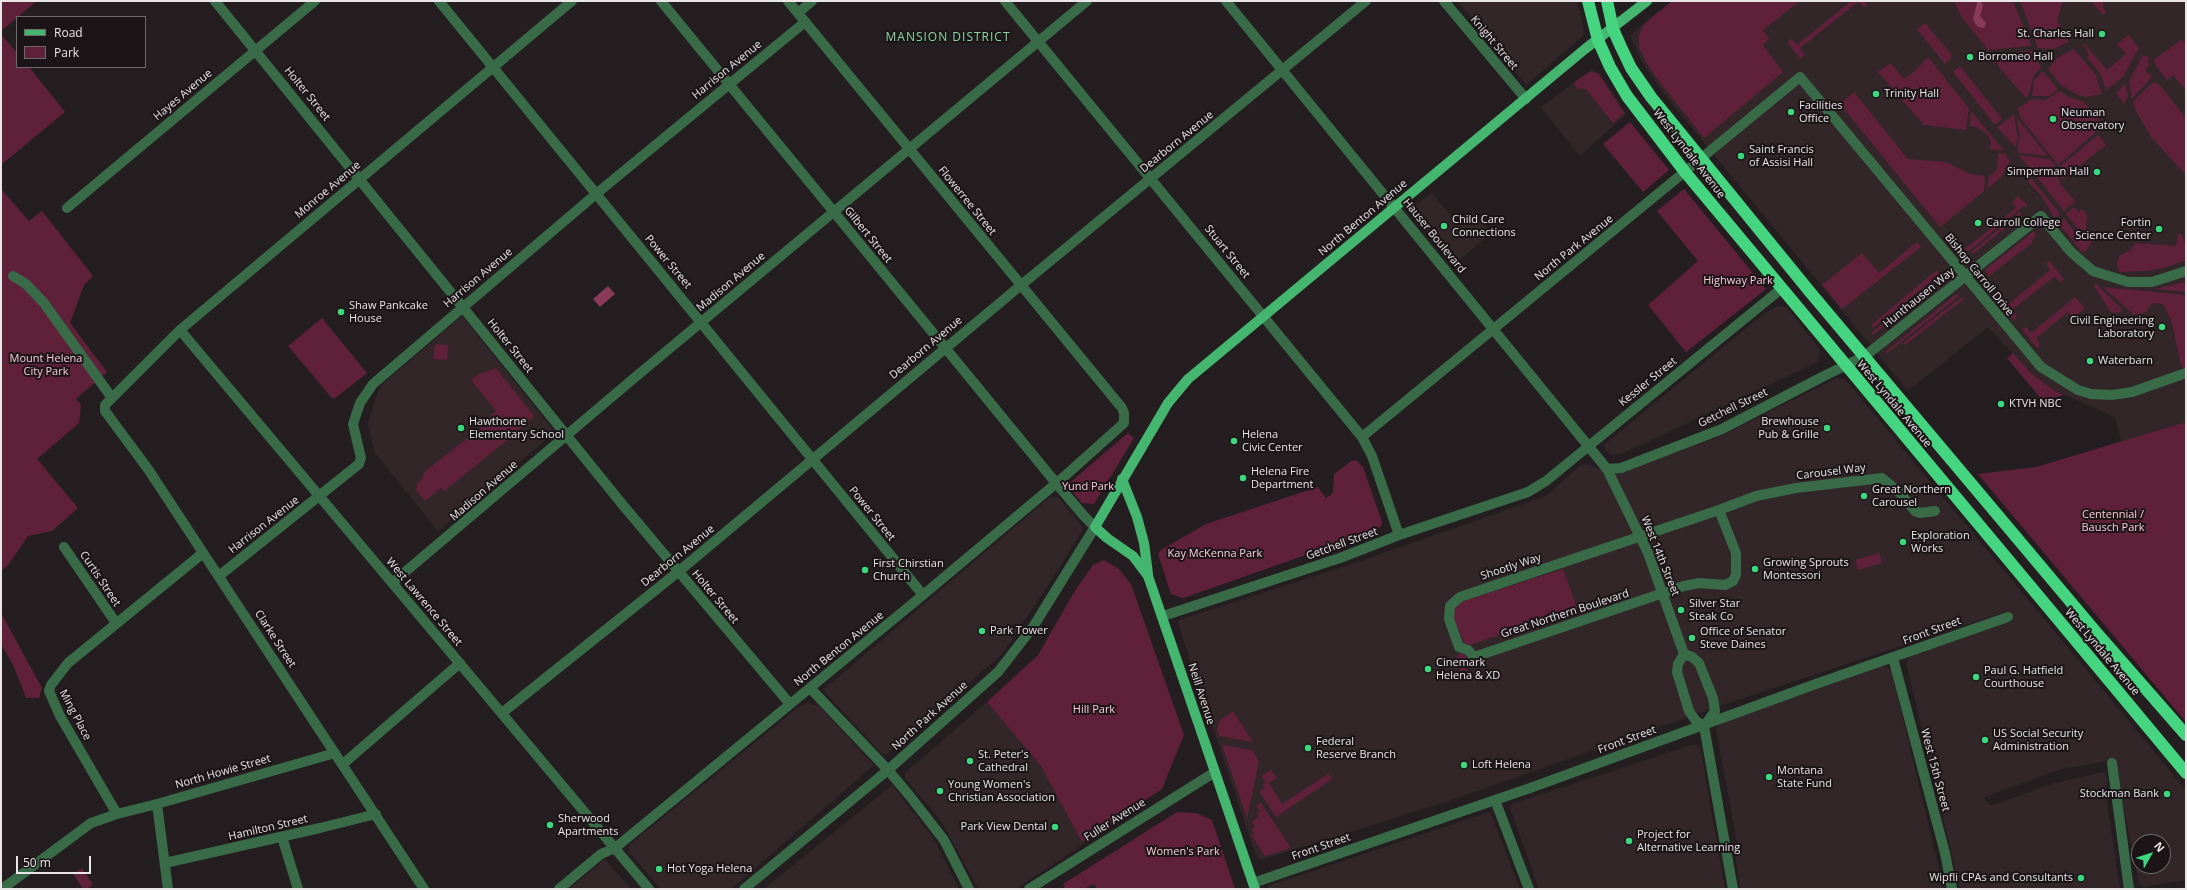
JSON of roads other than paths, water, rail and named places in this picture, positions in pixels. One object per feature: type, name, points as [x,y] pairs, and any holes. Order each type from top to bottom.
[{"type":"highway","name":"West Lyndale Avenue","points":[[1588,1],[1598,40],[1610,67],[1627,96],[1685,172],[1844,366],[2186,773]]},
{"type":"highway","name":"West Lyndale Avenue","points":[[1607,1],[1613,28],[1638,80],[1700,158],[1865,356],[2091,626],[2186,735]]},
{"type":"main road","name":"North Benton Avenue","points":[[1122,479],[1177,392],[1202,367],[1647,1]]},
{"type":"main road","name":"North Park Avenue","points":[[1095,527],[1122,479]]},
{"type":"main road","points":[[1122,479],[1137,517],[1144,543],[1148,576]]},
{"type":"main road","name":"Neill Avenue","points":[[1095,527],[1133,556],[1148,576],[1163,616],[1254,886]]},
{"type":"street","name":"Holter Street","points":[[215,1],[678,572],[790,704]]},
{"type":"street","name":"Hayes Avenue","points":[[67,208],[315,1]]},
{"type":"street","name":"Power Street","points":[[440,1],[923,595]]},
{"type":"street","name":"Monroe Avenue","points":[[108,402],[180,330],[572,1]]},
{"type":"street","name":"Gilbert Street","points":[[661,1],[1056,483]]},
{"type":"street","name":"Flowerree Street","points":[[788,1],[1020,286],[1122,408],[1125,418]]},
{"type":"street","points":[[798,13],[812,1]]},
{"type":"street","name":"Stuart Street","points":[[1005,1],[1362,437],[1372,456],[1399,535]]},
{"type":"street","name":"Madison Avenue","points":[[392,583],[566,435],[1087,1]]},
{"type":"street","name":"Hauser Boulevard","points":[[1226,1],[1494,328],[1607,469]]},
{"type":"street","name":"Dearborn Avenue","points":[[502,713],[678,572],[813,460],[944,348],[1283,71],[1366,1]]},
{"type":"street","name":"Knight Street","points":[[1444,1],[1526,99]]},
{"type":"street","name":"Harrison Avenue","points":[[219,576],[359,464],[361,458],[353,424],[360,403],[373,384],[596,194],[805,22]]},
{"type":"street","name":"North Park Avenue","points":[[1362,437],[1800,77]]},
{"type":"street","name":"Bishop Carroll Drive","points":[[1800,77],[2041,367],[2078,390],[2091,394],[2112,395],[2132,392],[2186,373]]},
{"type":"street","name":"Hunthausen Way","points":[[1865,356],[2041,216],[2071,252],[2093,271],[2128,282],[2152,282],[2186,271]]},
{"type":"street","name":"Clarke Street","points":[[13,276],[26,284],[44,303],[108,402],[105,411],[148,469],[424,889]]},
{"type":"street","name":"Kessler Street","points":[[1528,492],[1538,487],[1781,289]]},
{"type":"street","name":"West Lawrence Street","points":[[180,330],[649,889]]},
{"type":"street","name":"Getchell Street","points":[[1607,469],[1621,468],[1722,429],[1865,356]]},
{"type":"street","name":"North Benton Avenue","points":[[559,889],[601,854],[614,848],[923,595],[1121,427],[1125,418]]},
{"type":"street","name":"West 14th Street","points":[[1607,469],[1640,537],[1684,654]]},
{"type":"street","name":"Carousel Way","points":[[1719,510],[1756,496],[1796,488],[1882,478],[1900,493],[1915,511],[1920,514],[1935,511]]},
{"type":"street","points":[[1056,483],[1095,527]]},
{"type":"street","name":"Getchell Street","points":[[1163,616],[1340,558],[1399,535],[1528,492]]},
{"type":"street","name":"Shootly Way","points":[[1474,657],[1468,650],[1458,646],[1449,619],[1450,606],[1460,597],[1719,510]]},
{"type":"street","name":"Great Northern Boulevard","points":[[1474,657],[1561,626],[1699,582],[1725,584],[1733,581],[1736,575],[1736,553],[1719,510]]},
{"type":"street","name":"North Park Avenue","points":[[744,889],[888,770],[1002,666],[1033,627],[1095,527]]},
{"type":"street","name":"Curtis Street","points":[[64,547],[116,623]]},
{"type":"street","points":[[116,623],[203,553]]},
{"type":"street","name":"Front Street","points":[[1254,886],[1704,726],[1812,685],[2008,617]]},
{"type":"street","name":"Ming Place","points":[[116,623],[68,663],[51,685],[49,691],[60,716],[117,814]]},
{"type":"street","points":[[1704,726],[1714,714],[1713,698],[1699,663],[1684,654],[1678,664],[1677,672],[1689,711],[1696,721],[1704,726],[1733,889]]},
{"type":"street","name":"West 15th Street","points":[[1893,658],[1945,853],[1952,889]]},
{"type":"street","points":[[342,764],[460,663]]},
{"type":"street","points":[[810,688],[888,770],[944,840],[969,889]]},
{"type":"street","name":"North Howie Street","points":[[2,889],[91,823],[117,814],[335,753]]},
{"type":"street","points":[[2112,763],[2129,889]]},
{"type":"street","name":"Fuller Avenue","points":[[1029,889],[1215,772]]},
{"type":"street","points":[[1495,800],[1529,889]]},
{"type":"street","points":[[157,804],[168,889]]},
{"type":"street","name":"Hamilton Street","points":[[164,864],[376,814]]},
{"type":"street","points":[[282,837],[298,889]]},
{"type":"place","name":"St. Charles Hall","points":[[2102,34]]},
{"type":"place","name":"Borromeo Hall","points":[[1970,57]]},
{"type":"place","name":"Trinity Hall","points":[[1876,94]]},
{"type":"place","name":"Facilities Office","points":[[1791,112]]},
{"type":"place","name":"Neuman Observatory","points":[[2053,119]]},
{"type":"place","name":"Saint Francis of Assisi Hall","points":[[1741,156]]},
{"type":"place","name":"Simperman Hall","points":[[2097,172]]},
{"type":"place","name":"Carroll College","points":[[1978,223]]},
{"type":"place","name":"Child Care Connections","points":[[1444,226]]},
{"type":"place","name":"Fortin Science Center","points":[[2159,229]]},
{"type":"place","name":"Shaw Pankcake House","points":[[341,312]]},
{"type":"place","name":"Civil Engineering Laboratory","points":[[2162,327]]},
{"type":"place","name":"Waterbarn","points":[[2090,361]]},
{"type":"place","name":"KTVH NBC","points":[[2001,404]]},
{"type":"place","name":"Hawthorne Elementary School","points":[[461,428]]},
{"type":"place","name":"Brewhouse Pub & Grille","points":[[1827,428]]},
{"type":"place","name":"Helena Civic Center","points":[[1234,441]]},
{"type":"place","name":"Helena Fire Department","points":[[1243,478]]},
{"type":"place","name":"Great Northern Carousel","points":[[1864,496]]},
{"type":"place","name":"Exploration Works","points":[[1903,542]]},
{"type":"place","name":"Growing Sprouts Montessori","points":[[1755,569]]},
{"type":"place","name":"First Chirstian Church","points":[[865,570]]},
{"type":"place","name":"Silver Star Steak Co","points":[[1681,610]]},
{"type":"place","name":"Park Tower","points":[[982,631]]},
{"type":"place","name":"Office of Senator Steve Daines","points":[[1692,638]]},
{"type":"place","name":"Cinemark Helena & XD","points":[[1428,669]]},
{"type":"place","name":"Paul G. Hatfield Courthouse","points":[[1976,677]]},
{"type":"place","name":"US Social Security Administration","points":[[1985,740]]},
{"type":"place","name":"Federal Reserve Branch","points":[[1308,748]]},
{"type":"place","name":"St. Peter's Cathedral","points":[[970,761]]},
{"type":"place","name":"Loft Helena","points":[[1464,765]]},
{"type":"place","name":"Montana State Fund","points":[[1769,777]]},
{"type":"place","name":"Young Women's Christian Association","points":[[940,791]]},
{"type":"place","name":"Stockman Bank","points":[[2167,794]]},
{"type":"place","name":"Sherwood Apartments","points":[[550,825]]},
{"type":"place","name":"Park View Dental","points":[[1055,827]]},
{"type":"place","name":"Project for Alternative Learning","points":[[1629,841]]},
{"type":"place","name":"Hot Yoga Helena","points":[[659,869]]},
{"type":"place","name":"Wipfli CPAs and Consultants","points":[[2081,878]]},
{"type":"district","name":"MANSION DISTRICT","points":[[948,38]]},
{"type":"park label","name":"Highway Park","points":[[1738,281]]},
{"type":"park label","name":"Mount Helena City Park","points":[[46,365]]},
{"type":"park label","name":"Yund Park","points":[[1088,487]]},
{"type":"park label","name":"Centennial / Bausch Park","points":[[2113,521]]},
{"type":"park label","name":"Kay McKenna Park","points":[[1215,554]]},
{"type":"park label","name":"Hill Park","points":[[1094,710]]},
{"type":"park label","name":"Women's Park","points":[[1183,852]]}]
